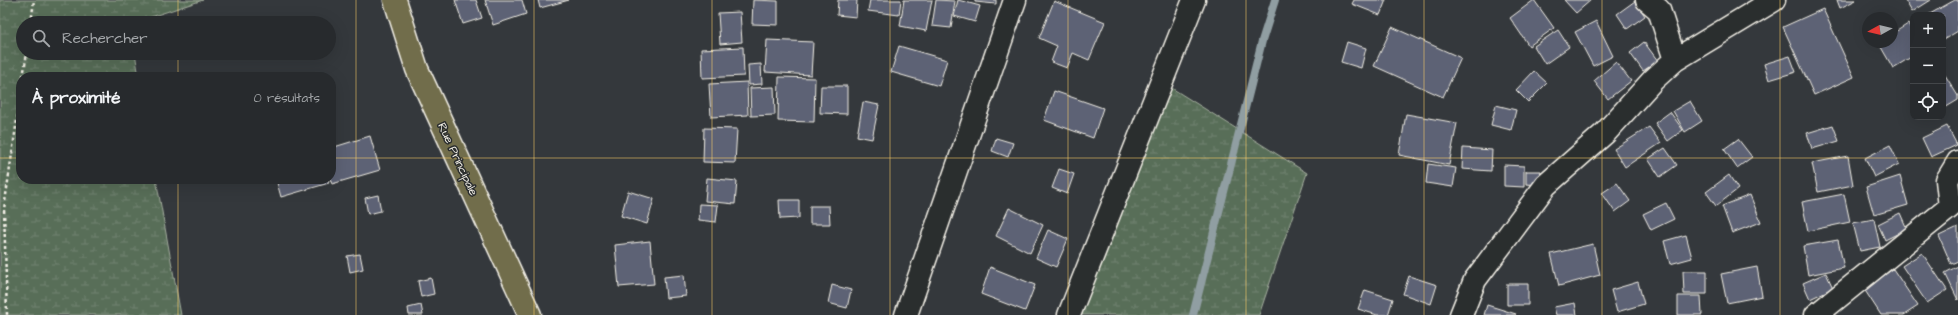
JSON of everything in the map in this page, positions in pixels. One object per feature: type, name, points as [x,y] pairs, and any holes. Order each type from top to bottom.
[{"type":"main road","name":"Rue Principale","points":[[394,0],[417,69],[530,315]]},
{"type":"street","points":[[906,315],[1015,0]]},
{"type":"street","points":[[1069,315],[1194,0]]},
{"type":"street","points":[[1647,0],[1659,10],[1675,60]]},
{"type":"street","points":[[1461,315],[1475,280],[1546,186],[1605,133],[1653,80],[1675,60],[1774,0]]},
{"type":"street","points":[[1816,315],[1950,207],[1947,180],[1958,162]]},
{"type":"path","points":[[32,16],[34,0]]},
{"type":"path","points":[[24,72],[26,60]]},
{"type":"path","points":[[7,315],[4,209],[16,126]]},
{"type":"green space","points":[[0,0],[203,0],[154,16],[16,16],[16,60],[136,60],[138,72],[16,72],[16,184],[157,184],[181,315],[0,315]]},
{"type":"green space","points":[[1162,82],[1307,173],[1259,315],[1069,315]]},
{"type":"building","points":[[455,0],[476,0],[482,18],[463,24]]},
{"type":"building","points":[[485,0],[522,0],[526,14],[493,25]]},
{"type":"building","points":[[538,0],[569,0],[540,8]]},
{"type":"building","points":[[753,0],[778,1],[778,25],[752,24]]},
{"type":"building","points":[[838,0],[857,0],[856,17],[837,15]]},
{"type":"building","points":[[870,0],[901,0],[899,15],[868,11]]},
{"type":"building","points":[[904,0],[932,0],[926,31],[900,26]]},
{"type":"building","points":[[936,0],[955,1],[951,28],[932,26]]},
{"type":"building","points":[[958,0],[980,6],[975,22],[954,16]]},
{"type":"building","points":[[975,0],[996,0],[996,4],[975,2]]},
{"type":"building","points":[[1354,0],[1386,0],[1380,15],[1352,4]]},
{"type":"building","points":[[1534,0],[1554,28],[1529,46],[1510,18]]},
{"type":"building","points":[[1564,0],[1591,0],[1576,13]]},
{"type":"building","points":[[1837,0],[1856,0],[1840,8]]},
{"type":"building","points":[[1905,0],[1931,0],[1912,12]]},
{"type":"building","points":[[1955,0],[1958,0],[1958,31],[1946,38],[1946,12],[1933,12]]},
{"type":"building","points":[[1054,1],[1105,22],[1089,60],[1073,53],[1067,68],[1051,62],[1057,46],[1039,38]]},
{"type":"building","points":[[1635,1],[1645,16],[1627,29],[1617,14]]},
{"type":"building","points":[[1823,9],[1854,77],[1814,95],[1783,27]]},
{"type":"building","points":[[740,12],[742,42],[720,44],[718,13]]},
{"type":"building","points":[[1596,21],[1613,56],[1593,66],[1575,32]]},
{"type":"building","points":[[1908,24],[1910,27],[1910,58],[1893,68],[1881,48],[1898,48],[1898,30]]},
{"type":"building","points":[[1392,27],[1461,58],[1443,97],[1374,66]]},
{"type":"building","points":[[1558,30],[1569,47],[1545,64],[1534,46]]},
{"type":"building","points":[[767,40],[813,42],[811,75],[765,72]]},
{"type":"building","points":[[1347,42],[1366,48],[1361,68],[1341,62]]},
{"type":"building","points":[[1644,42],[1658,61],[1643,71],[1630,53]]},
{"type":"building","points":[[899,46],[947,60],[939,86],[891,72]]},
{"type":"building","points":[[743,47],[744,76],[702,78],[701,49]]},
{"type":"building","points":[[1790,56],[1796,72],[1769,80],[1764,64]]},
{"type":"building","points":[[1616,62],[1631,81],[1608,99],[1594,81]]},
{"type":"building","points":[[761,64],[762,84],[749,85],[748,65]]},
{"type":"building","points":[[1534,71],[1547,83],[1528,102],[1516,90]]},
{"type":"building","points":[[779,77],[815,78],[814,122],[778,121]]},
{"type":"building","points":[[1946,77],[1958,96],[1958,100],[1946,107]]},
{"type":"building","points":[[747,82],[748,115],[711,117],[709,84]]},
{"type":"building","points":[[821,86],[847,86],[847,114],[820,113]]},
{"type":"building","points":[[774,87],[775,115],[751,116],[750,88]]},
{"type":"building","points":[[1054,91],[1103,108],[1093,138],[1044,120]]},
{"type":"building","points":[[1690,101],[1702,121],[1685,132],[1673,111]]},
{"type":"building","points":[[863,102],[879,105],[872,139],[857,136]]},
{"type":"building","points":[[1496,105],[1516,110],[1511,130],[1491,125]]},
{"type":"building","points":[[1670,112],[1683,130],[1668,141],[1655,123]]},
{"type":"building","points":[[1406,114],[1457,123],[1449,165],[1399,155]]},
{"type":"building","points":[[1833,125],[1839,141],[1812,149],[1807,133]]},
{"type":"building","points":[[1947,126],[1957,145],[1931,157],[1922,138]]},
{"type":"building","points":[[1649,127],[1661,143],[1625,167],[1614,149]]},
{"type":"building","points":[[704,128],[737,129],[735,163],[703,162]]},
{"type":"building","points":[[370,136],[380,170],[336,183],[336,146]]},
{"type":"building","points":[[996,138],[1013,143],[1008,157],[992,151]]},
{"type":"building","points":[[1738,139],[1752,157],[1737,168],[1724,149]]},
{"type":"building","points":[[1890,145],[1899,164],[1874,177],[1865,158]]},
{"type":"building","points":[[1463,148],[1492,150],[1491,171],[1462,169]]},
{"type":"building","points":[[1665,148],[1677,165],[1660,177],[1648,159]]},
{"type":"building","points":[[1848,156],[1853,185],[1818,192],[1812,163]]},
{"type":"building","points":[[1428,164],[1456,168],[1453,187],[1426,183]]},
{"type":"building","points":[[1504,165],[1524,166],[1524,187],[1504,186]]},
{"type":"building","points":[[1059,169],[1074,174],[1067,194],[1052,188]]},
{"type":"building","points":[[1526,171],[1541,171],[1541,185],[1526,184]]},
{"type":"building","points":[[1729,175],[1738,189],[1716,206],[1706,192]]},
{"type":"building","points":[[1900,176],[1908,205],[1874,215],[1866,187]]},
{"type":"building","points":[[707,178],[737,181],[735,204],[705,201]]},
{"type":"building","points":[[1617,183],[1630,201],[1615,212],[1602,193]]},
{"type":"building","points":[[277,184],[326,184],[281,197]]},
{"type":"building","points":[[628,191],[654,199],[647,224],[621,216]]},
{"type":"building","points":[[1844,194],[1850,222],[1808,231],[1802,202]]},
{"type":"building","points":[[378,195],[381,211],[368,214],[365,198]]},
{"type":"building","points":[[1750,195],[1761,222],[1732,233],[1722,206]]},
{"type":"building","points":[[779,200],[799,200],[799,218],[780,219]]},
{"type":"building","points":[[1666,203],[1674,219],[1651,230],[1643,214]]},
{"type":"building","points":[[699,204],[718,205],[716,222],[698,220]]},
{"type":"building","points":[[810,206],[829,206],[830,224],[810,224]]},
{"type":"building","points":[[1009,208],[1043,225],[1030,253],[996,236]]},
{"type":"building","points":[[1900,213],[1907,229],[1885,240],[1878,224]]},
{"type":"building","points":[[1874,219],[1880,247],[1860,251],[1853,223]]},
{"type":"building","points":[[1958,227],[1958,261],[1951,264],[1939,236]]},
{"type":"building","points":[[1048,230],[1068,239],[1056,267],[1036,258]]},
{"type":"building","points":[[1686,235],[1692,258],[1670,264],[1664,241]]},
{"type":"building","points":[[1838,240],[1844,268],[1808,275],[1803,246]]},
{"type":"building","points":[[650,241],[654,284],[619,287],[615,245]]},
{"type":"building","points":[[1593,244],[1600,275],[1559,286],[1551,254]]},
{"type":"building","points":[[1922,253],[1947,290],[1927,303],[1902,266]]},
{"type":"building","points":[[360,254],[363,269],[350,272],[347,256]]},
{"type":"building","points":[[1958,266],[1958,300],[1945,273]]},
{"type":"building","points":[[990,267],[1035,285],[1025,311],[981,294]]},
{"type":"building","points":[[1757,267],[1762,296],[1727,303],[1721,274]]},
{"type":"building","points":[[1893,269],[1918,306],[1904,315],[1881,315],[1864,289]]},
{"type":"building","points":[[1683,271],[1707,271],[1707,294],[1684,294]]},
{"type":"building","points":[[1826,273],[1833,288],[1810,299],[1803,283]]},
{"type":"building","points":[[684,275],[686,296],[666,298],[664,277]]},
{"type":"building","points":[[1409,276],[1437,285],[1431,304],[1403,294]]},
{"type":"building","points":[[431,278],[434,294],[421,297],[418,281]]},
{"type":"building","points":[[1638,282],[1644,304],[1617,312],[1611,290]]},
{"type":"building","points":[[1507,284],[1528,284],[1528,305],[1507,305]]},
{"type":"building","points":[[832,285],[851,290],[847,308],[828,303]]},
{"type":"building","points":[[1365,290],[1393,299],[1388,315],[1377,315],[1358,309]]},
{"type":"building","points":[[1678,296],[1701,296],[1702,315],[1678,315]]},
{"type":"building","points":[[1575,303],[1577,315],[1556,315],[1554,307]]},
{"type":"building","points":[[421,305],[423,315],[409,315],[408,308]]},
{"type":"building","points":[[1487,305],[1516,314],[1484,315]]},
{"type":"waterway","points":[[1193,315],[1262,41],[1275,0]]}]
